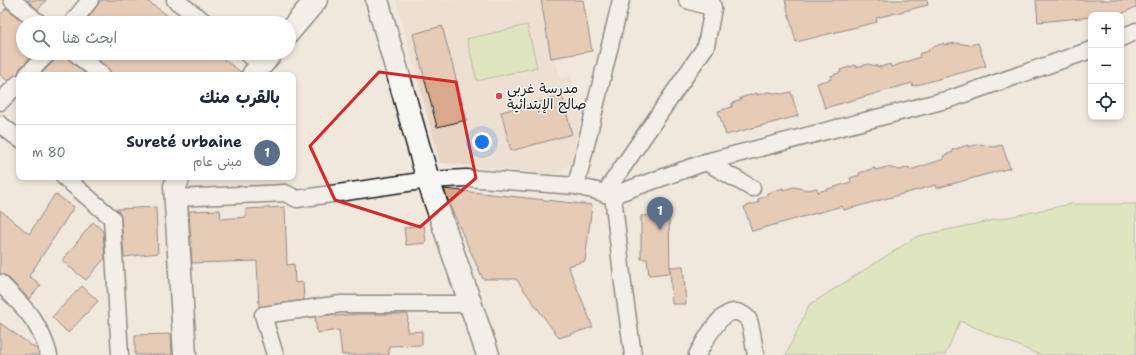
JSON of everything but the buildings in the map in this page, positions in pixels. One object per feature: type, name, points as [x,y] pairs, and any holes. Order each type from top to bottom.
[{"type":"main road","points":[[296,24],[316,0]]},
{"type":"main road","points":[[377,0],[428,180],[488,355]]},
{"type":"main road","points":[[178,187],[185,355]]},
{"type":"street","points":[[12,0],[31,16]]},
{"type":"street","points":[[77,16],[90,0]]},
{"type":"street","points":[[175,0],[197,16]]},
{"type":"street","points":[[576,186],[622,0]]},
{"type":"street","points":[[633,355],[608,195],[706,46],[716,3],[687,0]]},
{"type":"street","points":[[1124,37],[1136,31]]},
{"type":"street","points":[[178,187],[285,193],[297,199],[428,180],[466,178],[576,186],[608,195],[706,162],[950,99],[1088,51]]},
{"type":"street","points":[[30,72],[41,60]]},
{"type":"street","points":[[84,60],[98,72]]},
{"type":"street","points":[[0,102],[16,86]]},
{"type":"street","points":[[0,124],[16,137]]},
{"type":"street","points":[[706,162],[752,188]]},
{"type":"street","points":[[68,180],[112,218],[120,355]]},
{"type":"street","points":[[0,283],[34,319],[41,330],[49,355]]},
{"type":"street","points":[[276,355],[263,315],[341,304],[470,304]]},
{"type":"street","points":[[697,355],[720,319],[728,314],[737,312],[744,315],[749,320],[756,355]]},
{"type":"highlighted area","points":[[379,72],[456,82],[476,178],[420,227],[335,200],[310,146]]},
{"type":"shaded area","name":"مدرسة غربي صالح الإبتدائية","points":[[396,0],[539,0],[560,78],[571,76],[581,114],[571,163],[556,174],[440,163]]},
{"type":"green space","points":[[527,25],[537,67],[477,81],[467,39]]},
{"type":"green space","points":[[1071,204],[1136,204],[1136,355],[1040,355],[960,321],[945,355],[786,355],[809,305],[918,236]]},
{"type":"place","name":"مدرسة غربي صالح الإبتدائية","points":[[499,96]]},
{"type":"place","name":"Sureté urbaine","points":[[660,230]]}]
